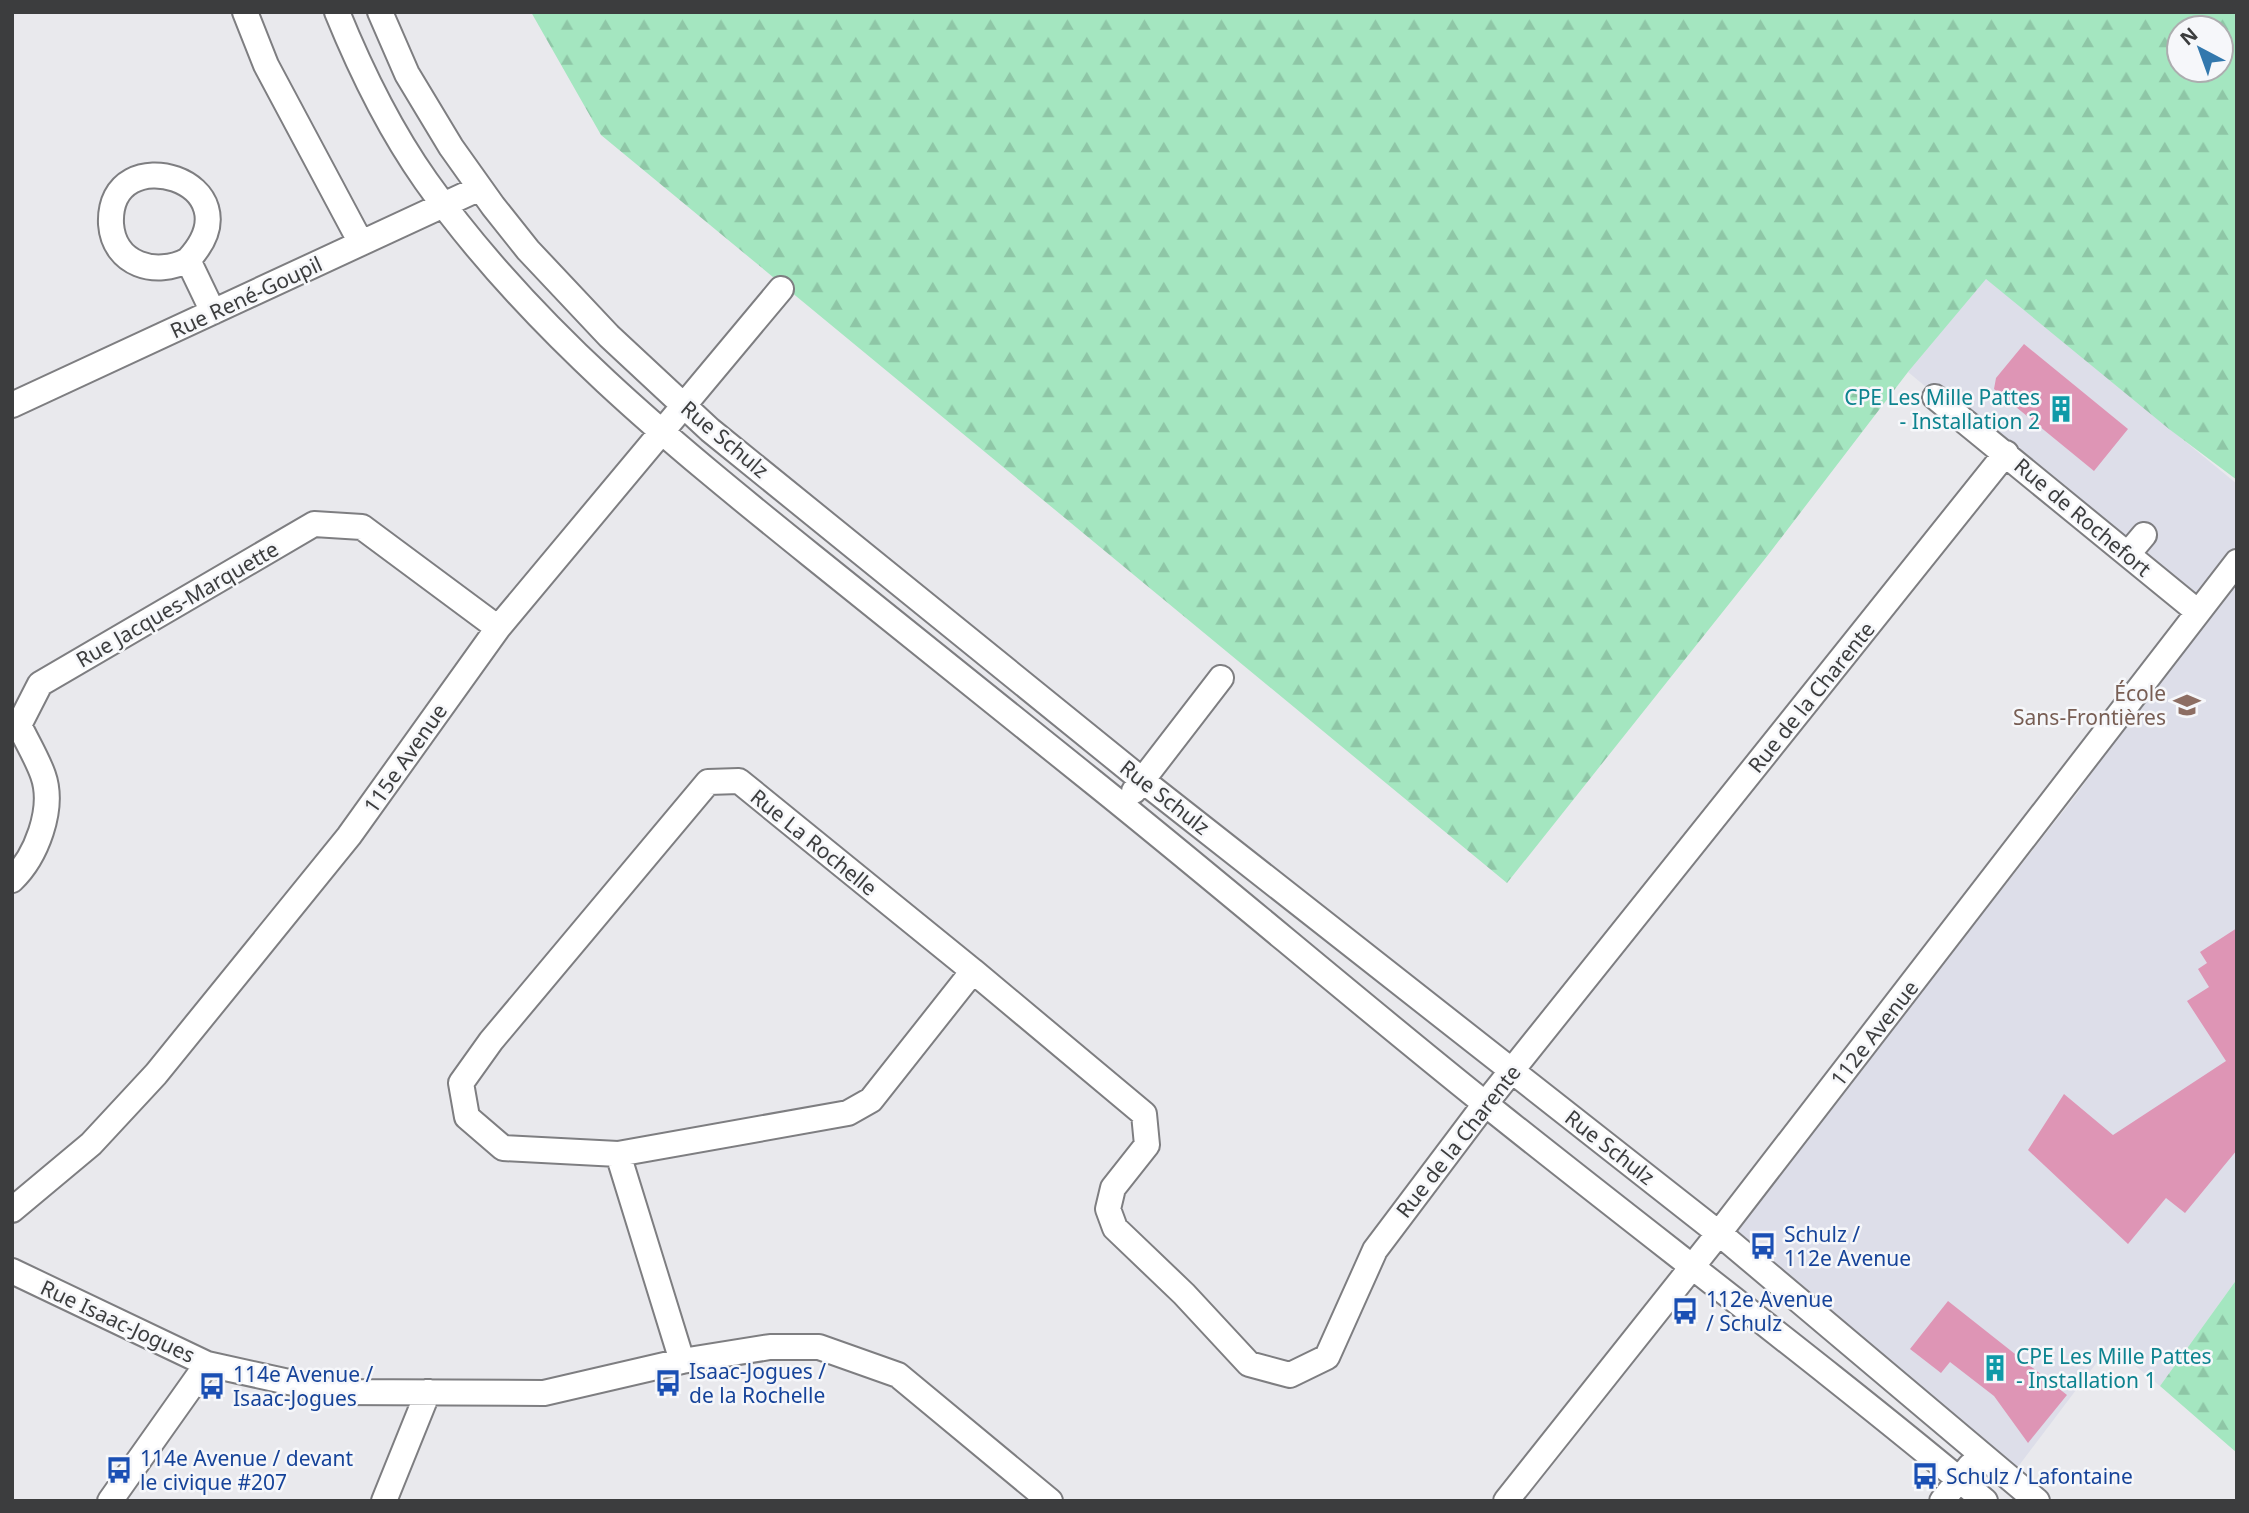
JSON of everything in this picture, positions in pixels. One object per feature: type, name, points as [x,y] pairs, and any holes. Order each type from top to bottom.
[{"type":"street","points":[[245,12],[266,65],[360,243]]},
{"type":"street","name":"Rue Schulz","points":[[337,12],[369,85],[422,176],[444,205],[494,266],[576,353],[663,433],[1485,1104],[1694,1265],[1983,1500]]},
{"type":"street","name":"Rue Schulz","points":[[380,12],[407,74],[480,188],[528,250],[609,335],[685,406],[1142,780],[1719,1233],[1979,1455],[2037,1501]]},
{"type":"street","name":"Rue René-Goupil","points":[[12,405],[480,188]]},
{"type":"street","points":[[188,260],[213,312]]},
{"type":"street","name":"115e Avenue","points":[[12,1210],[91,1144],[156,1074],[349,836],[498,628],[781,289]]},
{"type":"street","name":"Rue de Rochefort","points":[[1935,397],[2198,612]]},
{"type":"street","name":"Rue de la Charente","points":[[973,971],[1144,1114],[1147,1145],[1113,1188],[1108,1209],[1115,1227],[1184,1294],[1249,1364],[1290,1375],[1327,1357],[1375,1250],[1485,1104],[2006,453]]},
{"type":"street","name":"Rue Jacques-Marquette","points":[[12,880],[29,864],[45,821],[44,777],[19,725],[40,684],[314,524],[362,527],[498,628]]},
{"type":"street","points":[[2128,554],[2144,535]]},
{"type":"street","name":"112e Avenue","points":[[1506,1501],[1719,1233],[2237,562]]},
{"type":"street","points":[[1122,806],[1221,678]]},
{"type":"street","name":"Rue La Rochelle","points":[[739,780],[973,971],[871,1100],[848,1113],[618,1154],[503,1148],[467,1117],[461,1083],[491,1041],[708,782],[739,780]]},
{"type":"street","points":[[618,1154],[682,1361]]},
{"type":"street","name":"Rue Isaac-Jogues","points":[[12,1271],[207,1364],[334,1391],[544,1393],[682,1361],[770,1348],[820,1347],[898,1375],[1050,1501]]},
{"type":"street","points":[[1821,1369],[1847,1340]]},
{"type":"street","points":[[110,1501],[207,1364]]},
{"type":"street","points":[[384,1501],[428,1392]]},
{"type":"street","points":[[1942,1501],[1979,1455]]},
{"type":"street","points":[[1983,1500],[2004,1474]]},
{"type":"shaded area","points":[[1986,278],[2237,484],[2237,562],[2198,612],[1908,372]]},
{"type":"shaded area","points":[[2237,566],[2237,1279],[2160,1386],[2110,1345],[2014,1472],[1731,1233],[2077,794]]},
{"type":"green space","points":[[531,12],[2237,12],[2237,480],[2169,429],[1986,279],[1908,372],[1768,555],[1507,883],[601,135]]},
{"type":"green space","points":[[2237,1279],[2237,1453],[2160,1386]]},
{"type":"building","name":"CPE Les Mille Pattes - Installation 2","points":[[2024,344],[2128,429],[2094,471],[1994,389],[1996,378]]},
{"type":"building","points":[[2237,928],[2237,1150],[2185,1213],[2166,1198],[2128,1244],[2028,1150],[2064,1094],[2113,1135],[2226,1061],[2187,1001],[2209,987],[2198,969],[2207,963],[2200,952]]},
{"type":"building","name":"CPE Les Mille Pattes - Installation 1","points":[[1948,1301],[2067,1395],[2028,1443],[1994,1396],[1950,1362],[1941,1373],[1910,1349]]},
{"type":"place","name":"CPE Les Mille Pattes - Installation 2","points":[[2061,409]]},
{"type":"place","name":"École Sans-Frontières","points":[[2187,705]]},
{"type":"place","name":"Schulz / 112e Avenue","points":[[1763,1246]]},
{"type":"place","name":"112e Avenue / Schulz","points":[[1685,1311]]},
{"type":"place","name":"CPE Les Mille Pattes - Installation 1","points":[[1995,1368]]},
{"type":"place","name":"Isaac-Jogues / de la Rochelle","points":[[668,1383]]},
{"type":"place","name":"114e Avenue / Isaac-Jogues","points":[[212,1386]]},
{"type":"place","name":"114e Avenue / devant le civique #207","points":[[119,1470]]},
{"type":"place","name":"Schulz / Lafontaine","points":[[1925,1476]]}]
